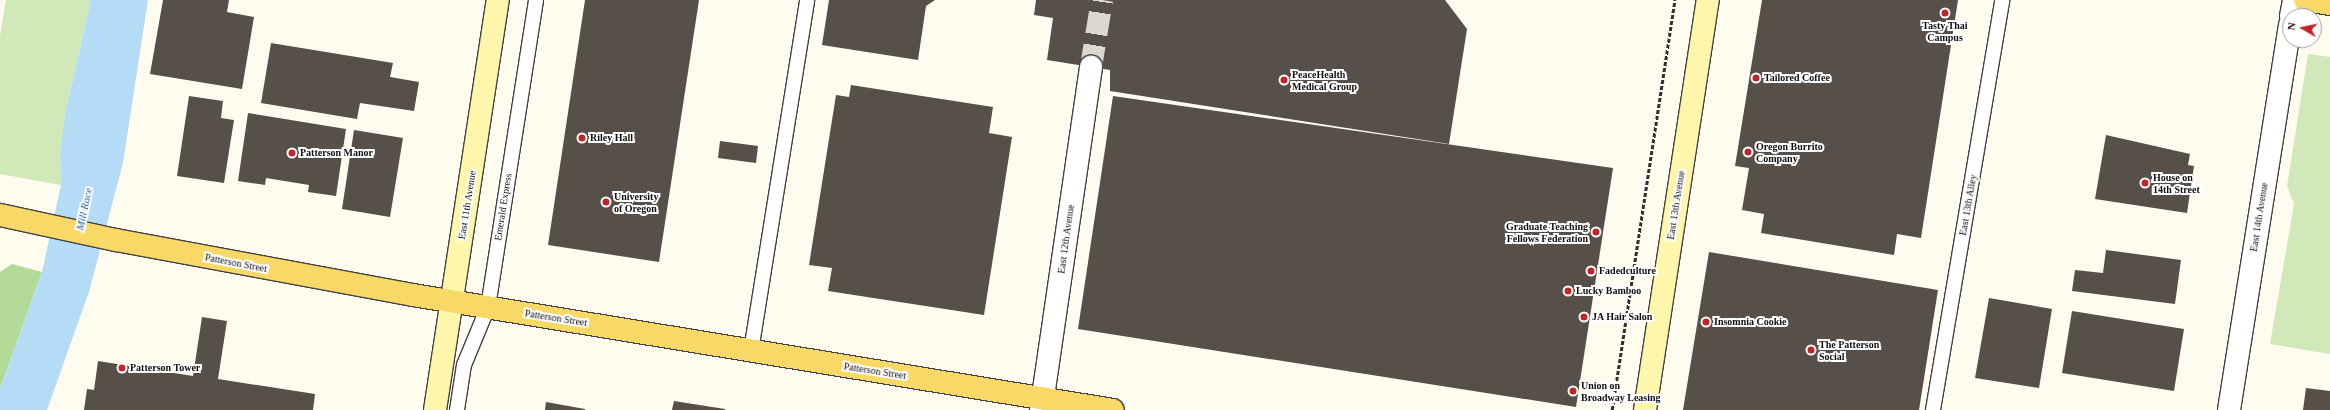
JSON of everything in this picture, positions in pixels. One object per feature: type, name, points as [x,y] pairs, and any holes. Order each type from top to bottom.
[{"type":"main road","name":"East 11th Avenue","points":[[435,410],[453,302],[498,0]]},
{"type":"main road","name":"East 13th Avenue","points":[[1645,410],[1708,0]]},
{"type":"main road","points":[[2305,0],[2330,4]]},
{"type":"main road","name":"Patterson Street","points":[[10,217],[116,240],[453,302],[751,350],[1041,404],[1113,410]]},
{"type":"street","name":"East 14th Avenue","points":[[2229,410],[2286,48]]},
{"type":"street","name":"East 12th Avenue","points":[[1041,404],[1091,67]]},
{"type":"lane","name":"Emerald Express","points":[[457,410],[464,365],[488,307],[536,0]]},
{"type":"lane","points":[[751,350],[807,0]]},
{"type":"lane","name":"East 13th Alley","points":[[1933,410],[2002,0]]},
{"type":"path","points":[[1612,410],[1675,0]]},
{"type":"green space","points":[[6,0],[91,0],[65,114],[60,153],[61,185],[0,174],[0,36]]},
{"type":"green space","points":[[2308,54],[2330,57],[2330,354],[2270,344],[2294,204],[2287,186]]},
{"type":"green space","points":[[12,264],[42,272],[0,389],[0,272]]},
{"type":"water","name":"Mill Race","points":[[91,0],[148,0],[123,163],[89,292],[47,410],[0,410],[0,389],[42,272],[61,185],[60,153],[65,114]]},
{"type":"building","points":[[163,0],[229,0],[227,12],[254,17],[242,89],[150,74]]},
{"type":"building","name":"Riley Hall","points":[[585,0],[699,0],[659,262],[548,245]]},
{"type":"building","points":[[829,0],[935,0],[926,6],[918,60],[822,45]]},
{"type":"building","name":"PeaceHealth Medical Group","points":[[1036,0],[1445,0],[1467,29],[1449,144],[1110,91],[1110,70],[1047,60],[1053,18],[1034,15]]},
{"type":"building","points":[[1762,0],[1958,0],[1921,238],[1897,234],[1894,255],[1761,233],[1764,214],[1742,210],[1749,168],[1735,166]]},
{"type":"building","points":[[271,43],[393,63],[390,77],[419,82],[414,111],[360,103],[357,119],[261,103]]},
{"type":"building","points":[[851,85],[993,107],[989,133],[1012,137],[984,315],[828,291],[832,268],[809,265],[836,95],[849,97]]},
{"type":"building","points":[[189,96],[223,101],[221,118],[234,120],[224,183],[177,176]]},
{"type":"building","points":[[1113,96],[1613,168],[1576,407],[1078,329]]},
{"type":"building","name":"Patterson Manor","points":[[248,113],[346,129],[336,196],[308,192],[309,185],[266,178],[265,185],[238,181]]},
{"type":"building","name":"Patterson Manor","points":[[354,130],[403,138],[390,217],[342,209]]},
{"type":"building","name":"House on 14th Street","points":[[2106,135],[2190,154],[2188,165],[2194,166],[2187,213],[2095,199]]},
{"type":"building","points":[[720,141],[758,146],[756,163],[718,158]]},
{"type":"building","points":[[2106,250],[2181,260],[2175,304],[2072,291],[2075,270],[2103,273]]},
{"type":"building","name":"The Patterson Social","points":[[1709,252],[1938,290],[1919,410],[1683,410]]},
{"type":"building","points":[[1989,298],[2052,309],[2039,388],[1975,378]]},
{"type":"building","points":[[2072,311],[2184,329],[2174,391],[2062,373]]},
{"type":"building","name":"Patterson Tower","points":[[202,317],[227,321],[218,379],[315,394],[313,410],[84,410],[87,389],[94,390],[98,361],[193,376]]},
{"type":"building","points":[[2306,388],[2330,391],[2330,410],[2303,410]]},
{"type":"building","points":[[674,401],[725,409],[725,410],[672,410]]},
{"type":"building","points":[[546,402],[585,409],[585,410],[545,410]]},
{"type":"tunnel","points":[[1091,67],[1102,0]]},
{"type":"place","name":"Tasty Thai Campus","points":[[1945,13]]},
{"type":"place","name":"Tailored Coffee","points":[[1756,78]]},
{"type":"place","name":"PeaceHealth Medical Group","points":[[1284,80]]},
{"type":"place","name":"Riley Hall","points":[[582,138]]},
{"type":"place","name":"Oregon Burrito Company","points":[[1748,152]]},
{"type":"place","name":"Patterson Manor","points":[[292,153]]},
{"type":"place","name":"House on 14th Street","points":[[2145,183]]},
{"type":"place","name":"University of Oregon","points":[[606,202]]},
{"type":"place","name":"Graduate Teaching Fellows Federation","points":[[1596,232]]},
{"type":"place","name":"Fadedculture","points":[[1591,271]]},
{"type":"place","name":"Lucky Bamboo","points":[[1568,291]]},
{"type":"place","name":"JA Hair Salon","points":[[1584,317]]},
{"type":"place","name":"Insomnia Cookie","points":[[1706,322]]},
{"type":"place","name":"The Patterson Social","points":[[1811,350]]},
{"type":"place","name":"Patterson Tower","points":[[122,368]]},
{"type":"place","name":"Union on Broadway Leasing","points":[[1573,391]]}]
